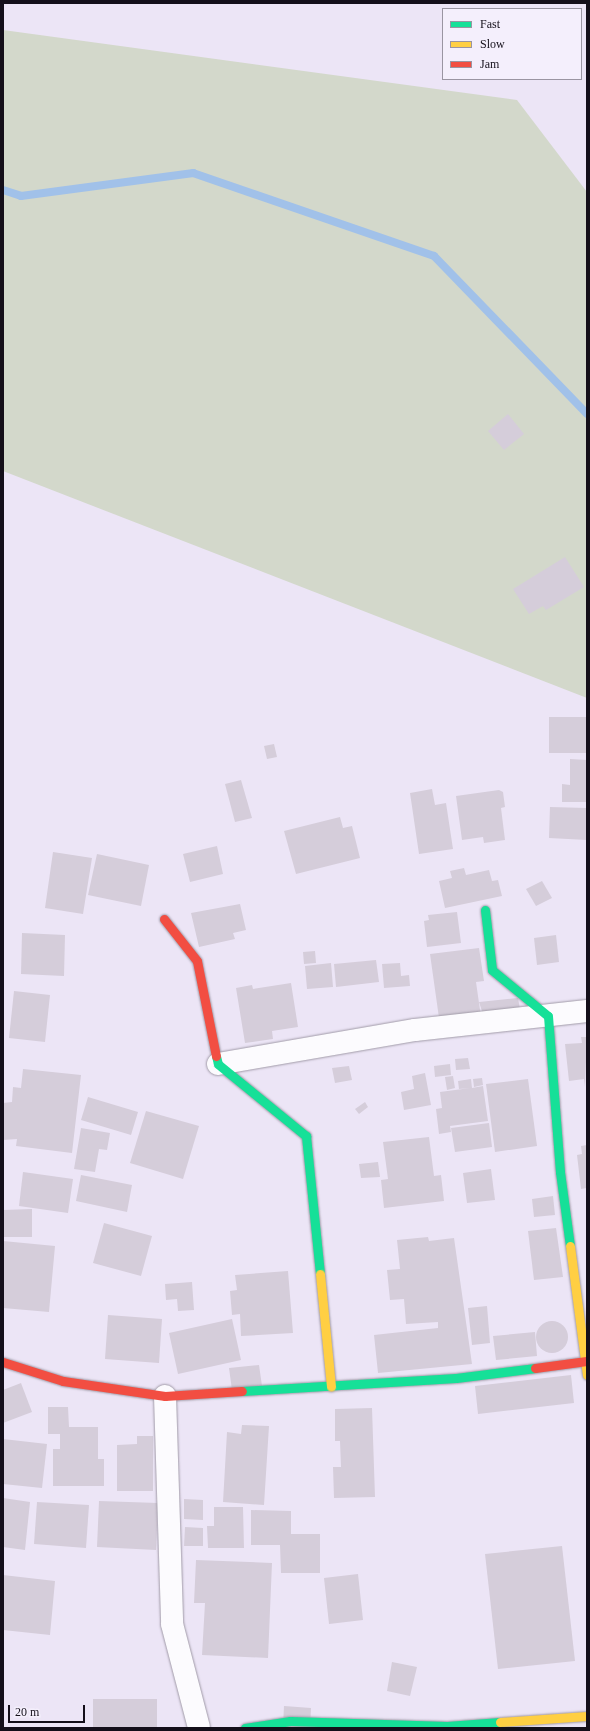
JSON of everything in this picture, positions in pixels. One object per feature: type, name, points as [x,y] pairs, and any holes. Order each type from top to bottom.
[{"type":"street","points":[[485,910],[492,970],[548,1016],[560,1172],[587,1376]]},
{"type":"street","points":[[164,919],[197,961],[218,1064],[306,1136],[331,1386]]},
{"type":"street","points":[[218,1064],[416,1030],[587,1011]]},
{"type":"street","points":[[3,1362],[63,1381],[165,1396],[456,1378],[586,1362]]},
{"type":"street","points":[[165,1396],[172,1624],[199,1728]]},
{"type":"street","points":[[245,1728],[290,1721],[448,1726],[587,1716]]},
{"type":"shaded area","points":[[3,30],[517,100],[587,192],[587,698],[3,471]]},
{"type":"building","points":[[508,414],[524,434],[504,450],[488,431]]},
{"type":"building","points":[[565,557],[584,587],[546,610],[543,606],[529,614],[513,589]]},
{"type":"building","points":[[549,717],[587,717],[587,753],[549,753]]},
{"type":"building","points":[[274,744],[277,757],[267,759],[264,746]]},
{"type":"building","points":[[570,759],[587,760],[587,802],[562,802],[562,784],[570,785]]},
{"type":"building","points":[[241,780],[252,818],[235,822],[225,784]]},
{"type":"building","points":[[432,789],[435,805],[446,803],[453,849],[419,854],[410,793]]},
{"type":"building","points":[[499,790],[503,792],[505,807],[501,808],[505,840],[484,843],[483,837],[462,840],[456,796]]},
{"type":"building","points":[[550,807],[587,808],[587,840],[549,838]]},
{"type":"building","points":[[340,817],[343,828],[352,826],[360,858],[296,874],[284,831]]},
{"type":"building","points":[[217,846],[223,874],[190,882],[183,854]]},
{"type":"building","points":[[53,852],[92,858],[83,914],[45,908]]},
{"type":"building","points":[[97,854],[149,865],[141,906],[88,895]]},
{"type":"building","points":[[464,868],[466,875],[489,870],[492,881],[498,880],[502,896],[445,908],[439,881],[452,878],[450,871]]},
{"type":"building","points":[[542,881],[552,898],[536,906],[526,889]]},
{"type":"building","points":[[240,904],[246,930],[233,933],[235,939],[199,947],[191,913]]},
{"type":"building","points":[[457,912],[461,943],[427,947],[424,921],[429,920],[428,915]]},
{"type":"building","points":[[22,933],[65,935],[64,976],[21,974]]},
{"type":"building","points":[[556,935],[559,962],[537,965],[534,938]]},
{"type":"building","points":[[479,948],[484,981],[476,982],[481,1017],[439,1018],[430,954]]},
{"type":"building","points":[[315,951],[316,963],[304,964],[303,952]]},
{"type":"building","points":[[376,960],[379,982],[336,987],[334,964]]},
{"type":"building","points":[[331,963],[333,987],[307,989],[305,966]]},
{"type":"building","points":[[400,963],[401,976],[409,975],[410,986],[384,988],[382,964]]},
{"type":"building","points":[[291,983],[298,1027],[272,1031],[273,1039],[245,1043],[236,988],[252,985],[253,989]]},
{"type":"building","points":[[14,991],[50,995],[45,1042],[9,1038]]},
{"type":"building","points":[[518,998],[521,1015],[485,1020],[479,1002]]},
{"type":"building","points":[[581,1037],[587,1037],[585,1087],[584,1079],[569,1081],[565,1044],[582,1043]]},
{"type":"building","points":[[468,1058],[470,1069],[456,1070],[455,1059]]},
{"type":"building","points":[[450,1064],[451,1075],[435,1077],[434,1066]]},
{"type":"building","points":[[349,1066],[352,1080],[335,1083],[332,1068]]},
{"type":"building","points":[[23,1069],[81,1075],[72,1153],[16,1146],[17,1139],[3,1140],[3,1103],[12,1102],[13,1087],[21,1088]]},
{"type":"building","points":[[425,1073],[431,1105],[404,1110],[401,1092],[414,1089],[412,1076]]},
{"type":"building","points":[[453,1076],[455,1088],[447,1090],[445,1077]]},
{"type":"building","points":[[482,1078],[483,1085],[474,1087],[473,1079]]},
{"type":"building","points":[[471,1079],[472,1088],[483,1086],[488,1121],[450,1126],[451,1132],[439,1134],[436,1109],[442,1108],[440,1092],[470,1088],[459,1089],[458,1081]]},
{"type":"building","points":[[528,1079],[537,1146],[495,1152],[486,1084]]},
{"type":"building","points":[[88,1097],[138,1112],[131,1135],[81,1120]]},
{"type":"building","points":[[365,1102],[368,1107],[359,1114],[355,1109]]},
{"type":"building","points":[[146,1111],[199,1126],[183,1179],[130,1163]]},
{"type":"building","points":[[489,1123],[492,1147],[455,1152],[451,1128]]},
{"type":"building","points":[[81,1128],[110,1133],[107,1150],[99,1149],[95,1172],[74,1169]]},
{"type":"building","points":[[429,1137],[434,1176],[441,1175],[444,1201],[384,1208],[381,1180],[388,1179],[383,1142]]},
{"type":"building","points":[[587,1145],[587,1188],[581,1189],[577,1155],[582,1154],[581,1146]]},
{"type":"building","points":[[378,1162],[380,1177],[361,1178],[359,1164]]},
{"type":"building","points":[[491,1169],[495,1200],[467,1203],[463,1173]]},
{"type":"building","points":[[23,1172],[73,1179],[68,1213],[19,1206]]},
{"type":"building","points":[[81,1175],[132,1185],[127,1212],[76,1201]]},
{"type":"building","points":[[553,1196],[555,1215],[534,1217],[532,1199]]},
{"type":"building","points":[[32,1209],[32,1237],[3,1237],[3,1210]]},
{"type":"building","points":[[104,1223],[152,1236],[141,1276],[93,1263]]},
{"type":"building","points":[[556,1228],[563,1277],[534,1280],[528,1231]]},
{"type":"building","points":[[428,1237],[429,1241],[454,1238],[472,1364],[378,1373],[374,1335],[438,1328],[438,1322],[406,1324],[404,1299],[390,1300],[387,1270],[400,1269],[397,1240]]},
{"type":"building","points":[[3,1241],[55,1246],[49,1312],[3,1308]]},
{"type":"building","points":[[288,1271],[293,1333],[241,1336],[240,1314],[232,1315],[230,1291],[237,1290],[235,1275]]},
{"type":"building","points":[[192,1282],[194,1310],[178,1311],[177,1299],[166,1300],[165,1284]]},
{"type":"building","points":[[487,1306],[490,1343],[472,1345],[468,1308]]},
{"type":"building","points":[[108,1315],[162,1319],[159,1363],[105,1359]]},
{"type":"building","points":[[232,1319],[241,1360],[178,1374],[169,1333]]},
{"type":"building","points":[[549,1321],[555,1321],[564,1325],[568,1337],[564,1349],[555,1353],[549,1353],[540,1349],[536,1340],[536,1334],[540,1325]]},
{"type":"building","points":[[535,1332],[537,1356],[496,1360],[493,1336]]},
{"type":"building","points":[[259,1365],[262,1386],[232,1390],[229,1368]]},
{"type":"building","points":[[571,1375],[574,1403],[478,1414],[475,1386]]},
{"type":"building","points":[[21,1383],[32,1412],[3,1423],[3,1390]]},
{"type":"building","points":[[48,1407],[68,1407],[69,1427],[98,1427],[98,1459],[104,1459],[104,1486],[53,1486],[53,1449],[60,1449],[60,1434],[48,1434]]},
{"type":"building","points":[[372,1408],[375,1497],[334,1498],[333,1467],[341,1467],[340,1441],[335,1441],[335,1409]]},
{"type":"building","points":[[242,1425],[269,1426],[264,1505],[223,1502],[227,1432],[241,1434]]},
{"type":"building","points":[[137,1436],[153,1436],[153,1491],[117,1491],[117,1445],[137,1444]]},
{"type":"building","points":[[3,1439],[47,1444],[42,1488],[3,1484]]},
{"type":"building","points":[[3,1498],[30,1502],[25,1550],[3,1547]]},
{"type":"building","points":[[184,1499],[203,1500],[203,1520],[184,1519]]},
{"type":"building","points":[[99,1501],[158,1503],[156,1550],[97,1547]]},
{"type":"building","points":[[37,1502],[89,1505],[86,1548],[34,1544]]},
{"type":"building","points":[[214,1507],[243,1507],[244,1548],[208,1548],[207,1526],[214,1526]]},
{"type":"building","points":[[251,1510],[291,1511],[291,1534],[320,1534],[320,1573],[281,1573],[280,1545],[251,1545]]},
{"type":"building","points":[[185,1527],[203,1528],[203,1546],[184,1546]]},
{"type":"building","points":[[562,1546],[575,1661],[498,1669],[485,1554]]},
{"type":"building","points":[[196,1560],[272,1563],[268,1658],[202,1655],[205,1603],[194,1603]]},
{"type":"building","points":[[358,1574],[363,1620],[329,1624],[324,1578]]},
{"type":"building","points":[[3,1575],[55,1581],[50,1635],[3,1630]]},
{"type":"building","points":[[392,1662],[417,1667],[410,1696],[387,1691]]},
{"type":"building","points":[[93,1699],[157,1699],[157,1728],[93,1728]]},
{"type":"building","points":[[284,1706],[311,1708],[310,1728],[283,1726]]},
{"type":"waterway","points":[[3,190],[21,196],[193,173],[434,256],[587,414]]},
{"type":"traffic: fast","points":[[485,910],[492,970],[548,1016],[560,1172],[570,1246]]},
{"type":"traffic: fast","points":[[216,1056],[218,1064],[306,1136],[320,1274]]},
{"type":"traffic: fast","points":[[242,1391],[456,1378],[535,1368]]},
{"type":"traffic: fast","points":[[245,1728],[290,1721],[447,1726],[500,1722]]},
{"type":"traffic: slow","points":[[570,1246],[587,1375]]},
{"type":"traffic: slow","points":[[320,1274],[331,1386]]},
{"type":"traffic: slow","points":[[500,1722],[587,1716]]},
{"type":"traffic: jam","points":[[164,919],[197,961],[216,1056]]},
{"type":"traffic: jam","points":[[535,1368],[587,1361]]},
{"type":"traffic: jam","points":[[3,1362],[63,1381],[165,1396],[242,1391]]}]
